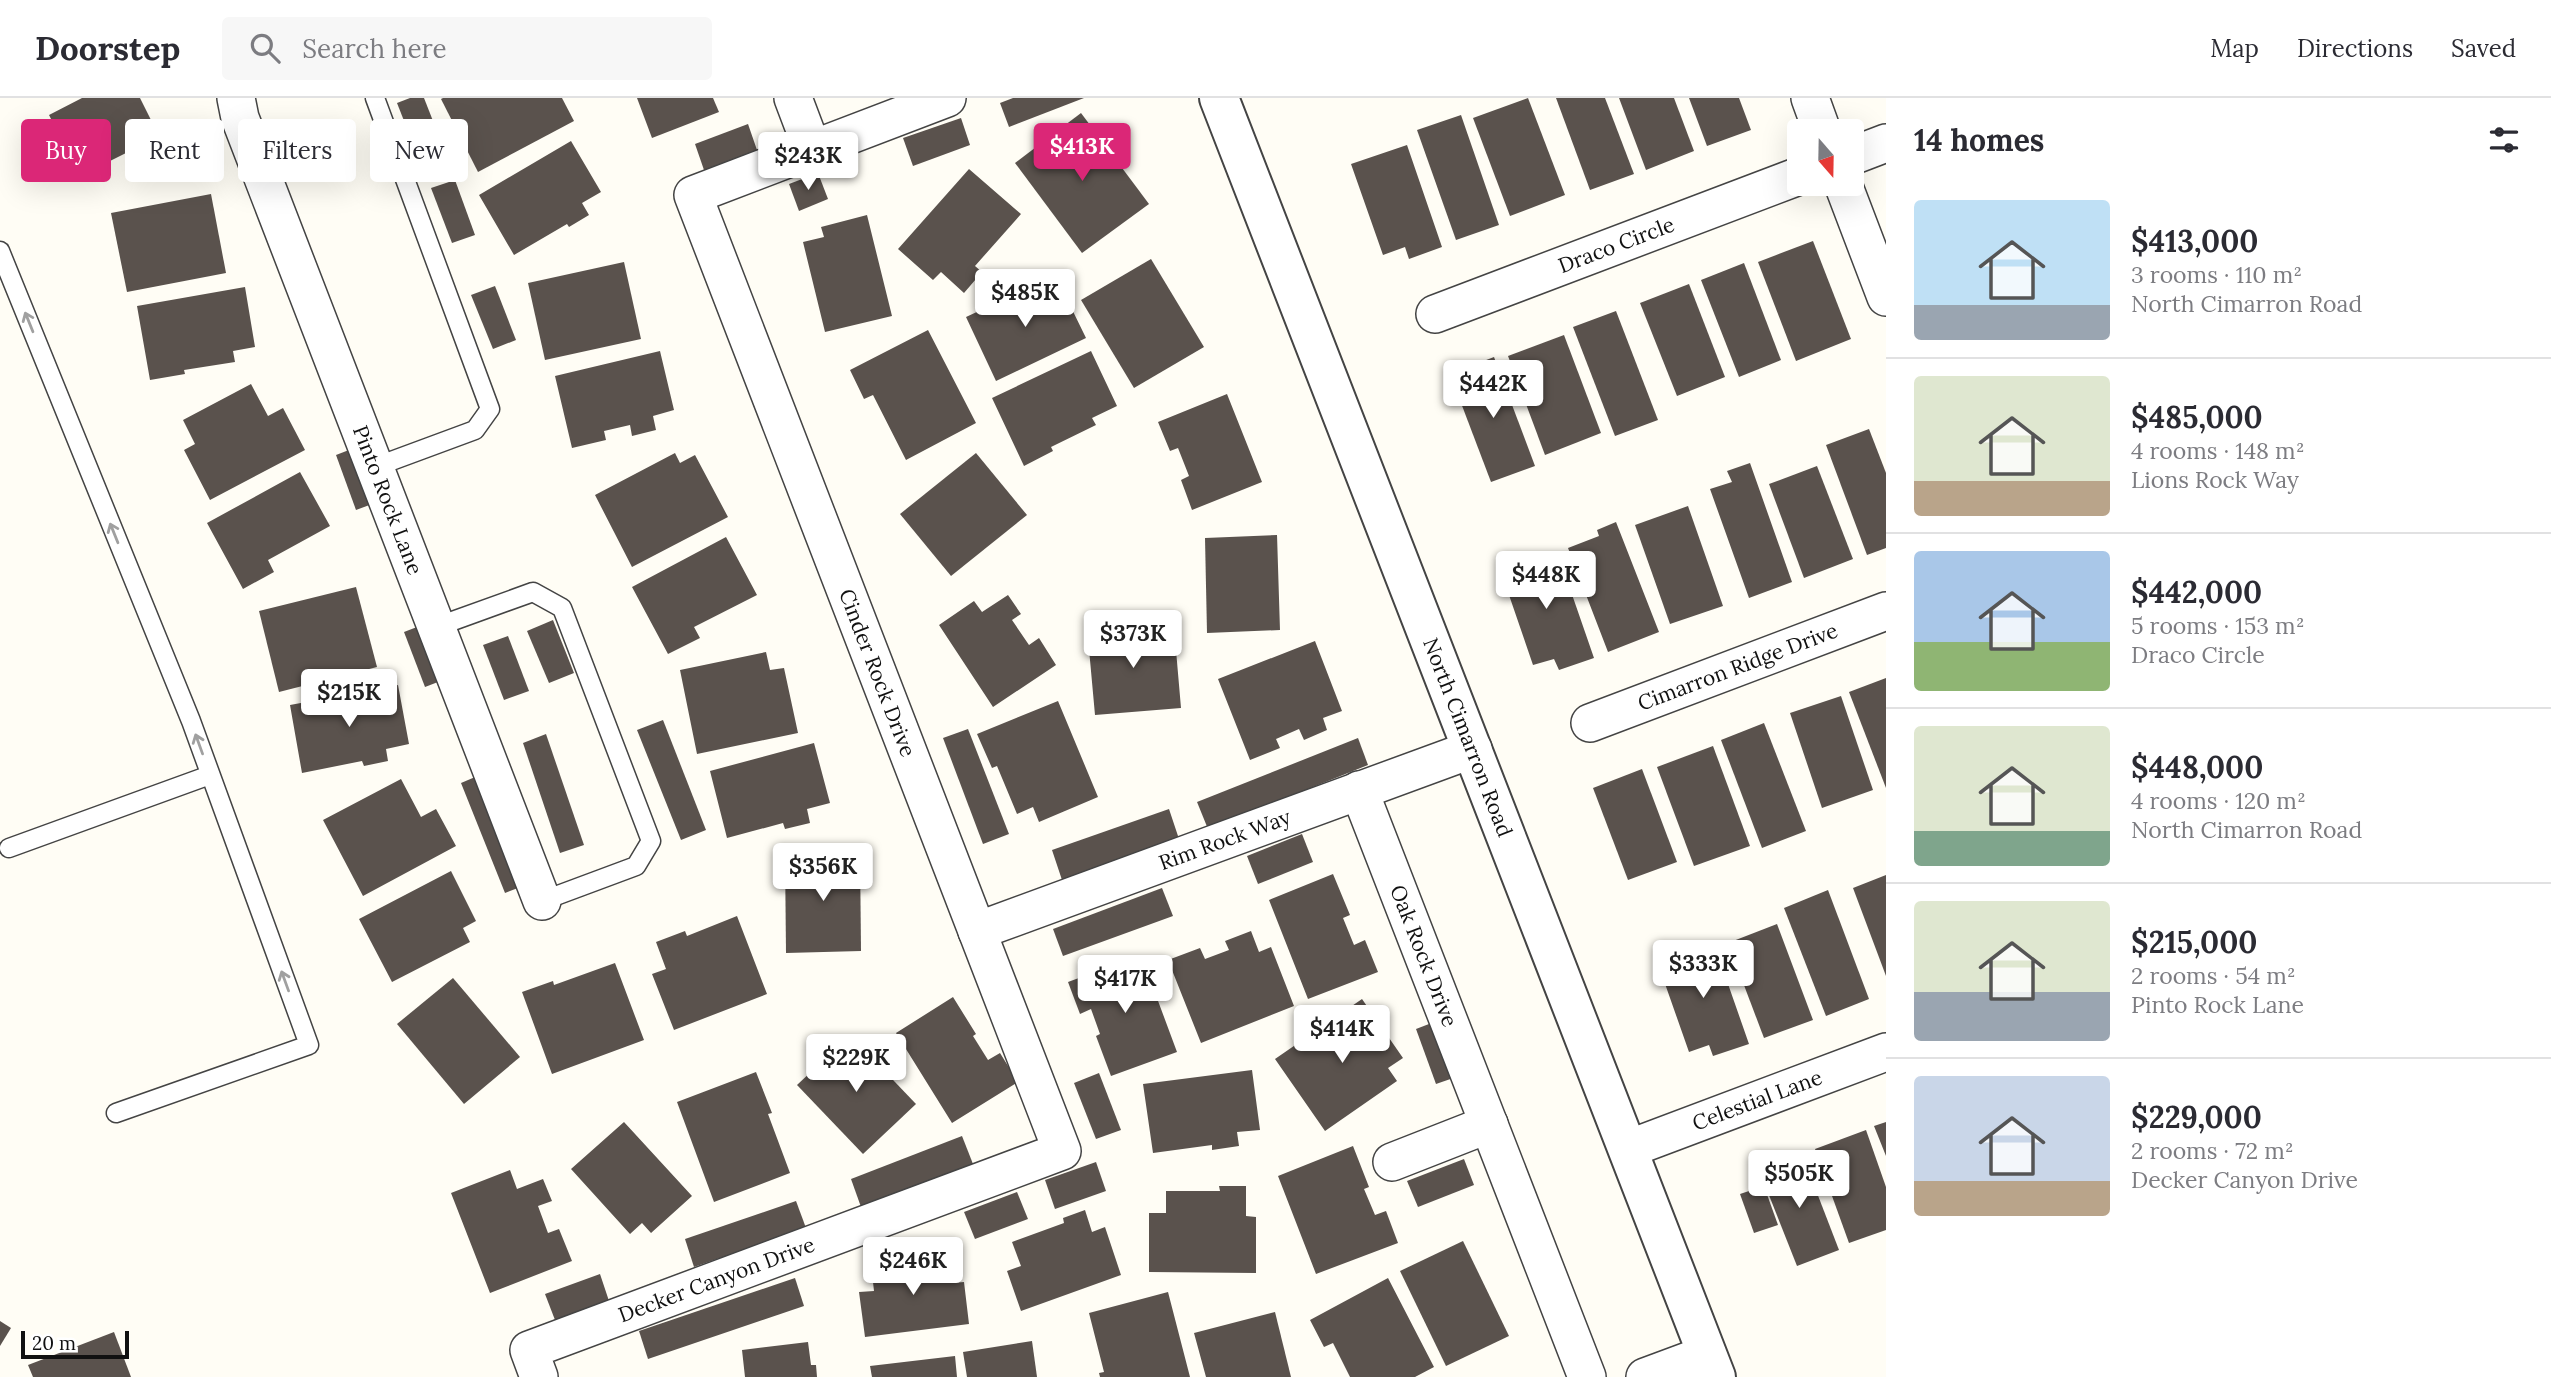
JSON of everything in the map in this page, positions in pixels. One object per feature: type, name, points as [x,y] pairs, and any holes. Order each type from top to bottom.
[{"type":"street","name":"Pinto Rock Lane","points":[[236,98],[240,118],[542,901]]},
{"type":"street","points":[[793,98],[813,151],[947,98]]},
{"type":"street","name":"North Cimarron Road","points":[[1219,98],[1711,1365]]},
{"type":"street","points":[[1810,98],[1818,119]]},
{"type":"street","points":[[1864,151],[1886,143]]},
{"type":"street","name":"Cinder Rock Drive","points":[[813,151],[693,195],[1062,1150]]},
{"type":"street","name":"Draco Circle","points":[[1435,314],[1787,181]]},
{"type":"street","points":[[1848,196],[1886,297]]},
{"type":"street","name":"Cimarron Ridge Drive","points":[[1590,723],[1886,611]]},
{"type":"street","name":"Rim Rock Way","points":[[977,931],[1473,749]]},
{"type":"street","name":"Oak Rock Drive","points":[[1359,790],[1587,1377]]},
{"type":"street","name":"Celestial Lane","points":[[1628,1149],[1886,1052]]},
{"type":"street","points":[[1392,1162],[1489,1124]]},
{"type":"street","name":"Decker Canyon Drive","points":[[534,1363],[1062,1150]]},
{"type":"street","points":[[1645,1377],[1711,1365]]},
{"type":"lane","points":[[375,98],[490,409],[475,430],[375,467]]},
{"type":"lane","points":[[0,251],[191,721],[309,1045],[116,1113]]},
{"type":"lane","points":[[436,627],[533,592],[562,608],[651,841],[636,866],[542,901]]},
{"type":"lane","points":[[9,848],[210,775]]},
{"type":"building","points":[[82,98],[140,98],[150,119],[125,119],[125,154],[111,160],[111,119],[51,119],[49,115]]},
{"type":"building","points":[[410,98],[424,98],[432,119],[403,119],[397,103]]},
{"type":"building","points":[[562,98],[574,121],[478,172],[468,152],[468,119],[451,119],[441,99]]},
{"type":"building","points":[[637,98],[713,98],[719,112],[652,138]]},
{"type":"building","points":[[1013,98],[1084,98],[1009,127],[1000,103]]},
{"type":"building","points":[[1528,98],[1565,195],[1510,216],[1473,118]]},
{"type":"building","points":[[1556,98],[1605,98],[1634,174],[1590,190]]},
{"type":"building","points":[[1619,98],[1674,98],[1694,151],[1646,170]]},
{"type":"building","points":[[1689,98],[1739,98],[1751,130],[1707,146]]},
{"type":"building","points":[[1081,113],[1149,204],[1082,253],[1015,163]]},
{"type":"building","points":[[1461,115],[1499,225],[1456,240],[1417,130]]},
{"type":"building","points":[[961,118],[970,145],[913,166],[903,138]]},
{"type":"building","points":[[748,124],[757,150],[704,170],[695,144]]},
{"type":"building","points":[[571,141],[601,192],[582,203],[589,215],[569,227],[567,224],[514,255],[479,195]]},
{"type":"building","points":[[1407,145],[1442,247],[1409,259],[1405,247],[1383,255],[1351,164]]},
{"type":"building","points":[[969,169],[1021,214],[975,266],[982,272],[964,293],[941,272],[933,280],[898,249]]},
{"type":"building","points":[[818,173],[828,199],[799,211],[789,184]]},
{"type":"building","points":[[456,182],[475,235],[452,243],[431,188]]},
{"type":"building","points":[[211,194],[226,273],[127,292],[111,213]]},
{"type":"building","points":[[867,215],[892,316],[825,332],[803,242],[824,237],[821,227]]},
{"type":"building","points":[[1813,241],[1851,339],[1796,361],[1758,262]]},
{"type":"building","points":[[1151,259],[1204,347],[1134,388],[1081,300]]},
{"type":"building","points":[[624,262],[641,339],[545,360],[528,283]]},
{"type":"building","points":[[1744,263],[1781,360],[1739,377],[1701,280]]},
{"type":"building","points":[[1045,280],[1055,300],[1065,295],[1086,338],[996,381],[966,317]]},
{"type":"building","points":[[1689,284],[1725,377],[1677,396],[1640,303]]},
{"type":"building","points":[[495,286],[516,340],[493,349],[471,295]]},
{"type":"building","points":[[245,287],[255,347],[233,351],[235,362],[184,370],[185,374],[150,380],[137,306]]},
{"type":"building","points":[[1616,311],[1658,420],[1615,436],[1573,327]]},
{"type":"building","points":[[928,330],[976,423],[906,460],[873,395],[864,399],[850,370]]},
{"type":"building","points":[[1564,335],[1601,433],[1545,455],[1508,356]]},
{"type":"building","points":[[660,351],[674,410],[653,416],[656,430],[632,436],[630,425],[604,431],[606,440],[572,448],[555,376]]},
{"type":"building","points":[[1091,351],[1117,406],[1092,418],[1096,425],[1051,447],[1053,451],[1024,466],[992,398]]},
{"type":"building","points":[[1494,357],[1535,466],[1491,482],[1450,374]]},
{"type":"building","points":[[251,384],[268,416],[283,408],[305,450],[210,500],[184,450],[195,444],[183,420]]},
{"type":"building","points":[[1227,394],[1262,482],[1192,510],[1181,480],[1189,476],[1178,448],[1170,451],[1158,422]]},
{"type":"building","points":[[1869,429],[1886,473],[1886,548],[1867,555],[1826,445]]},
{"type":"building","points":[[362,445],[383,500],[356,510],[336,455]]},
{"type":"building","points":[[675,453],[680,463],[695,455],[728,517],[632,567],[595,495]]},
{"type":"building","points":[[976,453],[1027,515],[951,576],[900,514]]},
{"type":"building","points":[[1750,463],[1792,582],[1749,598],[1710,489],[1732,482],[1727,471]]},
{"type":"building","points":[[1817,466],[1853,559],[1804,578],[1769,484]]},
{"type":"building","points":[[300,472],[330,526],[268,560],[274,572],[243,589],[207,523]]},
{"type":"building","points":[[1688,506],[1723,606],[1670,624],[1635,525]]},
{"type":"building","points":[[1616,522],[1659,632],[1608,652],[1568,548],[1599,536],[1597,530]]},
{"type":"building","points":[[1277,535],[1280,630],[1207,633],[1205,538]]},
{"type":"building","points":[[726,537],[757,595],[694,627],[700,638],[668,654],[632,587]]},
{"type":"building","points":[[1558,554],[1594,658],[1559,670],[1554,659],[1533,665],[1498,563],[1521,555],[1524,566]]},
{"type":"building","points":[[356,587],[377,667],[279,692],[259,611]]},
{"type":"building","points":[[1008,595],[1021,614],[1012,620],[1029,645],[1039,638],[1056,665],[993,707],[939,625],[974,601],[982,612]]},
{"type":"building","points":[[553,620],[574,673],[549,683],[527,631]]},
{"type":"building","points":[[430,622],[451,677],[425,687],[404,632]]},
{"type":"building","points":[[1117,624],[1118,632],[1174,627],[1181,708],[1095,715],[1087,627]]},
{"type":"building","points":[[508,636],[529,691],[504,700],[483,645]]},
{"type":"building","points":[[1315,641],[1342,711],[1323,718],[1327,730],[1304,740],[1299,729],[1276,739],[1280,748],[1250,760],[1218,679]]},
{"type":"building","points":[[766,652],[770,670],[784,668],[798,733],[697,754],[680,670]]},
{"type":"building","points":[[1886,678],[1886,788],[1849,692]]},
{"type":"building","points":[[398,685],[409,744],[386,749],[388,761],[364,766],[362,761],[302,773],[290,705]]},
{"type":"building","points":[[1841,696],[1873,790],[1822,808],[1790,713]]},
{"type":"building","points":[[1058,701],[1098,797],[1039,822],[1033,807],[1017,814],[997,766],[992,768],[977,734]]},
{"type":"building","points":[[663,720],[706,830],[681,840],[637,730]]},
{"type":"building","points":[[1764,723],[1806,831],[1762,848],[1721,740]]},
{"type":"building","points":[[968,729],[1009,834],[983,844],[943,738]]},
{"type":"building","points":[[546,734],[584,845],[560,853],[523,743]]},
{"type":"building","points":[[1358,738],[1368,765],[1208,829],[1197,802]]},
{"type":"building","points":[[814,743],[830,803],[807,809],[810,823],[785,829],[783,823],[727,838],[710,771]]},
{"type":"building","points":[[1713,746],[1750,846],[1694,866],[1657,767]]},
{"type":"building","points":[[1642,769],[1677,862],[1628,880],[1593,788]]},
{"type":"building","points":[[487,772],[531,883],[505,893],[461,783]]},
{"type":"building","points":[[401,779],[421,817],[436,809],[456,846],[363,896],[323,820]]},
{"type":"building","points":[[1169,809],[1179,839],[1062,880],[1052,850]]},
{"type":"building","points":[[1302,834],[1313,862],[1258,884],[1247,856]]},
{"type":"building","points":[[860,853],[861,951],[786,953],[785,854]]},
{"type":"building","points":[[451,871],[476,921],[463,928],[470,942],[392,982],[359,919]]},
{"type":"building","points":[[1333,874],[1350,915],[1343,918],[1354,945],[1365,940],[1378,972],[1308,999],[1269,900]]},
{"type":"building","points":[[1886,875],[1886,976],[1853,888]]},
{"type":"building","points":[[1162,888],[1173,916],[1063,956],[1053,929]]},
{"type":"building","points":[[1828,890],[1869,999],[1826,1016],[1784,908]]},
{"type":"building","points":[[737,916],[767,994],[674,1030],[652,974],[666,969],[656,942],[685,931],[687,936]]},
{"type":"building","points":[[1777,924],[1813,1020],[1764,1038],[1728,943]]},
{"type":"building","points":[[1251,931],[1259,952],[1271,947],[1294,1006],[1201,1043],[1168,960],[1200,948],[1205,959],[1229,950],[1225,941]]},
{"type":"building","points":[[1713,941],[1749,1044],[1713,1056],[1709,1045],[1689,1052],[1657,961]]},
{"type":"building","points":[[1141,955],[1177,1052],[1111,1076],[1096,1036],[1100,1034],[1091,1009],[1080,1014],[1068,982]]},
{"type":"building","points":[[615,963],[644,1040],[552,1074],[522,992],[553,981],[554,985]]},
{"type":"building","points":[[453,978],[520,1057],[464,1104],[397,1024]]},
{"type":"building","points":[[953,997],[976,1034],[973,1036],[988,1060],[1000,1053],[1018,1082],[952,1123],[896,1033]]},
{"type":"building","points":[[1362,999],[1403,1058],[1388,1068],[1397,1081],[1325,1131],[1275,1059]]},
{"type":"building","points":[[1442,1019],[1462,1075],[1436,1084],[1416,1029]]},
{"type":"building","points":[[850,1035],[916,1104],[863,1154],[797,1085]]},
{"type":"building","points":[[1252,1070],[1260,1130],[1237,1132],[1239,1146],[1212,1150],[1212,1145],[1153,1153],[1143,1084]]},
{"type":"building","points":[[756,1072],[790,1173],[714,1202],[677,1102]]},
{"type":"building","points":[[1099,1073],[1121,1130],[1096,1139],[1074,1083]]},
{"type":"building","points":[[624,1122],[692,1196],[651,1233],[642,1223],[630,1234],[571,1169]]},
{"type":"building","points":[[1886,1122],[1886,1156],[1874,1126]]},
{"type":"building","points":[[1866,1130],[1886,1187],[1886,1230],[1849,1243],[1815,1149]]},
{"type":"building","points":[[962,1136],[973,1164],[861,1207],[851,1179]]},
{"type":"building","points":[[1353,1146],[1369,1187],[1364,1189],[1375,1215],[1386,1211],[1398,1243],[1316,1274],[1278,1176]]},
{"type":"building","points":[[1802,1154],[1839,1250],[1797,1266],[1759,1170]]},
{"type":"building","points":[[1464,1159],[1474,1185],[1418,1207],[1407,1181]]},
{"type":"building","points":[[1096,1162],[1106,1191],[1055,1209],[1045,1180]]},
{"type":"building","points":[[510,1170],[517,1189],[543,1179],[552,1201],[538,1206],[548,1233],[559,1229],[572,1261],[490,1293],[451,1193]]},
{"type":"building","points":[[1219,1186],[1246,1186],[1246,1216],[1256,1217],[1256,1273],[1149,1272],[1149,1213],[1166,1213],[1166,1191],[1220,1191]]},
{"type":"building","points":[[1764,1186],[1778,1225],[1754,1233],[1740,1194]]},
{"type":"building","points":[[1017,1192],[1028,1219],[975,1239],[964,1212]]},
{"type":"building","points":[[796,1201],[806,1228],[694,1267],[685,1239]]},
{"type":"building","points":[[1085,1210],[1092,1232],[1105,1227],[1121,1275],[1021,1311],[1007,1271],[1021,1266],[1012,1242],[1064,1223],[1063,1218]]},
{"type":"building","points":[[1463,1241],[1509,1336],[1446,1366],[1400,1271]]},
{"type":"building","points":[[950,1254],[953,1283],[964,1282],[969,1324],[865,1337],[859,1292],[874,1291],[871,1264]]},
{"type":"building","points":[[600,1274],[609,1301],[555,1320],[545,1294]]},
{"type":"building","points":[[795,1278],[804,1306],[648,1359],[639,1331]]},
{"type":"building","points":[[1388,1278],[1434,1367],[1415,1377],[1350,1377],[1333,1343],[1324,1347],[1310,1320]]},
{"type":"building","points":[[1168,1292],[1190,1377],[1100,1377],[1099,1373],[1104,1372],[1089,1313]]},
{"type":"building","points":[[1275,1312],[1291,1377],[1206,1377],[1194,1333]]},
{"type":"building","points":[[0,1321],[11,1328],[0,1346]]},
{"type":"building","points":[[114,1332],[131,1377],[33,1377],[28,1365]]},
{"type":"building","points":[[1032,1341],[1037,1377],[967,1377],[963,1352]]},
{"type":"building","points":[[808,1342],[811,1365],[816,1365],[817,1377],[745,1377],[742,1350]]},
{"type":"building","points":[[955,1356],[957,1377],[872,1377],[870,1366]]}]
